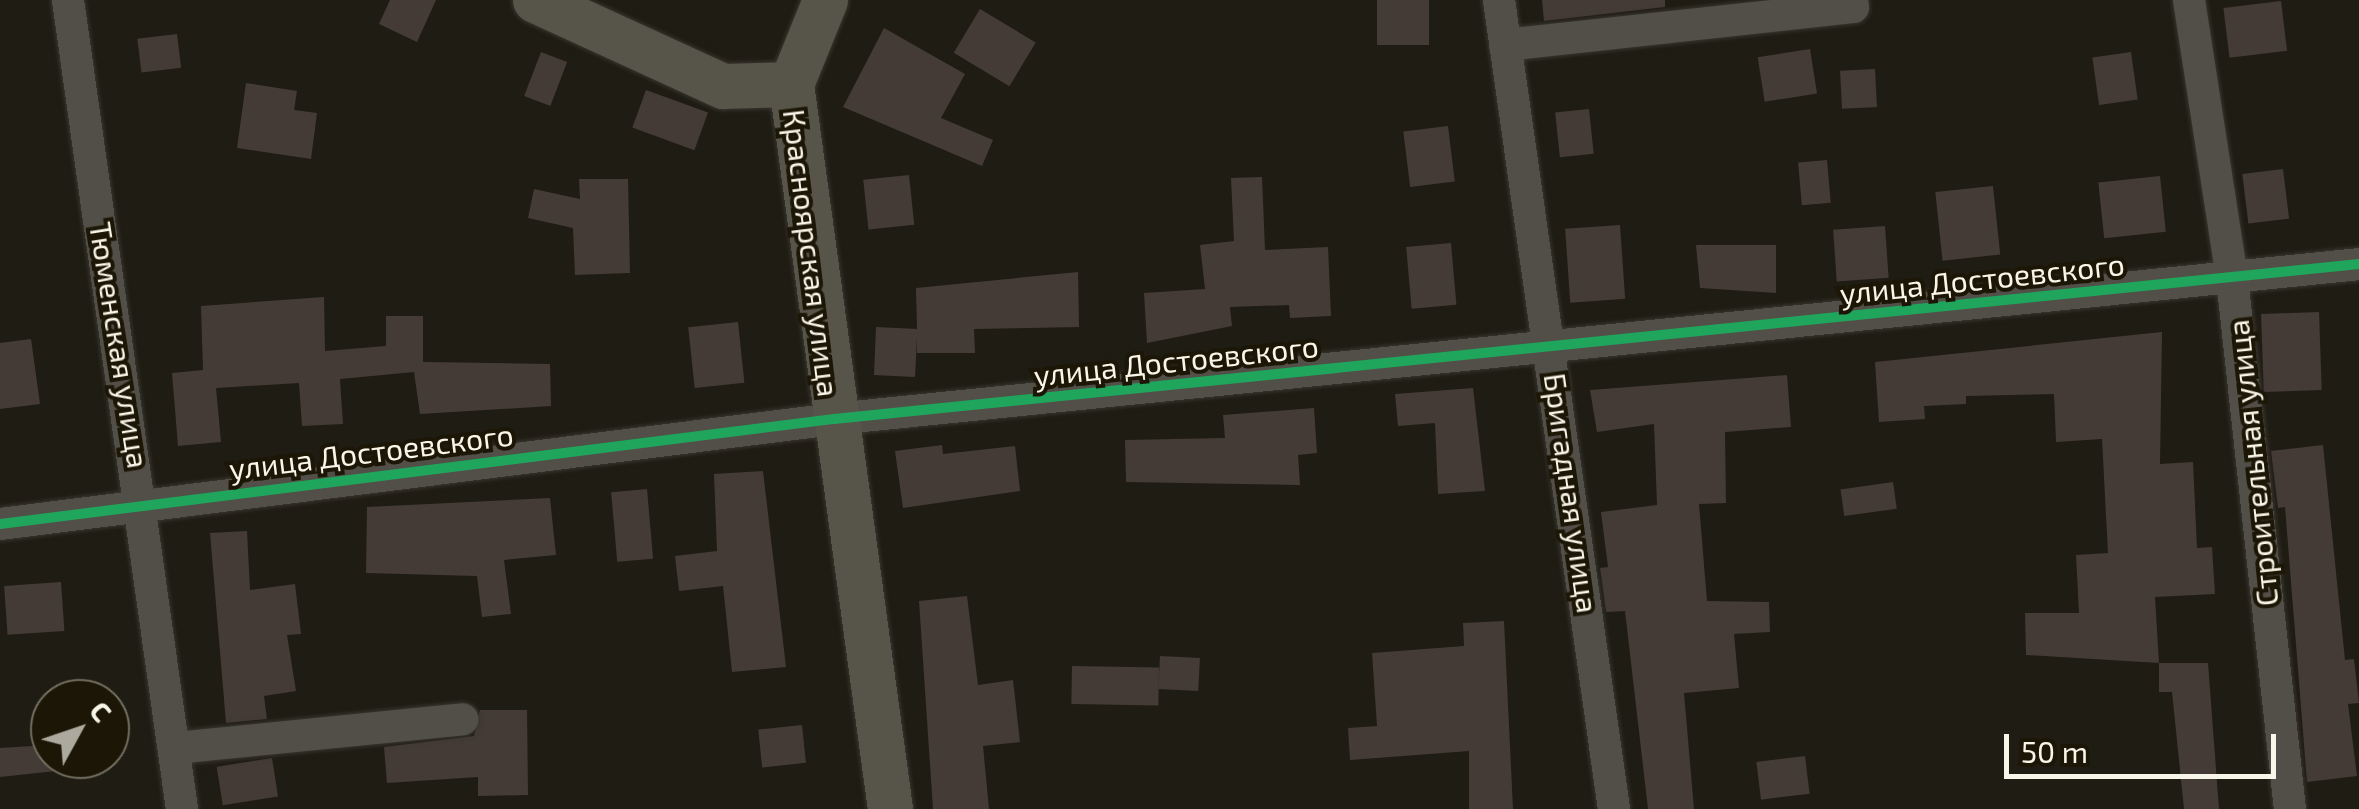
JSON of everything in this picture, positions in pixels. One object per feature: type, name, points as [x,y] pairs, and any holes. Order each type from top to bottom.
[{"type":"main road","points":[[535,0],[723,86],[791,84]]},
{"type":"main road","name":"Красноярская улица","points":[[826,0],[791,84],[890,809]]},
{"type":"street","name":"Тюменская улица","points":[[68,0],[144,504],[182,809]]},
{"type":"street","name":"Бригадная улица","points":[[1499,0],[1553,347],[1614,809]]},
{"type":"street","points":[[1505,45],[1853,8],[1852,0]]},
{"type":"street","name":"Строительная улица","points":[[2189,0],[2232,278],[2290,809]]},
{"type":"street","name":"улица Достоевского","points":[[0,524],[834,420],[2359,264]]},
{"type":"street","points":[[175,748],[463,719]]},
{"type":"building","points":[[390,0],[436,0],[417,42],[379,24]]},
{"type":"building","points":[[1377,0],[1429,0],[1429,45],[1377,45]]},
{"type":"building","points":[[1542,0],[1665,0],[1665,7],[1544,21]]},
{"type":"building","points":[[2281,1],[2287,51],[2230,58],[2223,8]]},
{"type":"building","points":[[980,9],[1036,42],[1009,86],[954,53]]},
{"type":"building","points":[[884,28],[965,74],[941,118],[993,140],[982,166],[843,107]]},
{"type":"building","points":[[177,34],[181,68],[141,73],[137,39]]},
{"type":"building","points":[[1810,49],[1817,93],[1765,102],[1758,57]]},
{"type":"building","points":[[541,52],[567,62],[550,106],[524,96]]},
{"type":"building","points":[[2131,52],[2138,100],[2099,105],[2092,57]]},
{"type":"building","points":[[1875,69],[1877,107],[1842,109],[1840,71]]},
{"type":"building","points":[[246,83],[297,91],[294,110],[317,113],[311,159],[237,148]]},
{"type":"building","points":[[646,90],[708,113],[694,150],[632,128]]},
{"type":"building","points":[[1589,109],[1594,154],[1560,157],[1555,113]]},
{"type":"building","points":[[1448,126],[1455,182],[1410,187],[1403,131]]},
{"type":"building","points":[[1827,160],[1831,203],[1802,205],[1798,163]]},
{"type":"building","points":[[2283,169],[2289,219],[2248,224],[2242,174]]},
{"type":"building","points":[[909,175],[914,225],[868,230],[863,180]]},
{"type":"building","points":[[2160,176],[2166,232],[2104,238],[2098,182]]},
{"type":"building","points":[[1262,177],[1265,250],[1328,247],[1331,316],[1290,318],[1289,305],[1230,307],[1232,326],[1147,343],[1144,293],[1205,289],[1200,245],[1234,241],[1231,178]]},
{"type":"building","points":[[579,179],[628,179],[630,273],[575,275],[573,228],[528,218],[534,189],[580,199]]},
{"type":"building","points":[[1993,186],[2000,255],[1943,261],[1935,192]]},
{"type":"building","points":[[1620,225],[1625,299],[1570,303],[1565,229]]},
{"type":"building","points":[[1885,226],[1889,278],[1837,282],[1833,230]]},
{"type":"building","points":[[1451,243],[1456,305],[1412,309],[1406,247]]},
{"type":"building","points":[[1696,245],[1776,245],[1776,293],[1700,288]]},
{"type":"building","points":[[1078,272],[1079,327],[974,329],[975,353],[917,353],[917,337],[915,377],[874,375],[876,327],[917,329],[916,288]]},
{"type":"building","points":[[324,297],[325,351],[386,346],[386,316],[423,316],[423,362],[550,364],[551,406],[420,414],[414,372],[340,379],[343,424],[302,426],[299,383],[216,388],[221,442],[178,446],[172,373],[203,370],[201,306]]},
{"type":"building","points":[[2319,312],[2322,390],[2264,392],[2261,314]]},
{"type":"building","points":[[738,322],[744,383],[695,388],[688,327]]},
{"type":"building","points":[[2162,332],[2160,464],[2193,462],[2197,548],[2212,547],[2215,594],[2155,597],[2159,663],[2026,655],[2025,613],[2079,613],[2076,555],[2108,553],[2102,439],[2056,442],[2054,394],[1966,396],[1966,404],[1924,406],[1925,419],[1879,422],[1875,362]]},
{"type":"building","points":[[31,339],[40,404],[0,409],[0,343]]},
{"type":"building","points":[[1787,375],[1791,427],[1725,432],[1726,503],[1699,504],[1707,601],[1769,602],[1770,632],[1734,634],[1739,688],[1684,693],[1694,809],[1648,809],[1625,611],[1606,612],[1600,568],[1608,567],[1601,512],[1657,505],[1654,424],[1597,432],[1590,390]]},
{"type":"building","points":[[1473,388],[1485,491],[1438,494],[1435,423],[1398,426],[1395,394]]},
{"type":"building","points":[[1314,408],[1317,453],[1298,455],[1300,485],[1126,482],[1125,440],[1225,438],[1223,415]]},
{"type":"building","points":[[942,445],[943,454],[1015,446],[1020,491],[903,508],[895,451]]},
{"type":"building","points":[[2323,445],[2345,660],[2354,659],[2359,703],[2348,704],[2357,776],[2307,782],[2285,507],[2278,508],[2271,451]]},
{"type":"building","points":[[763,471],[786,667],[732,672],[723,586],[679,591],[675,556],[717,551],[714,474]]},
{"type":"building","points":[[1893,482],[1897,509],[1844,516],[1841,489]]},
{"type":"building","points":[[647,489],[653,559],[617,562],[611,492]]},
{"type":"building","points":[[550,498],[556,555],[504,560],[511,614],[482,617],[477,576],[366,573],[367,507]]},
{"type":"building","points":[[247,531],[250,590],[295,584],[301,634],[287,635],[296,691],[264,696],[267,719],[226,723],[210,533]]},
{"type":"building","points":[[61,582],[64,631],[8,635],[4,586]]},
{"type":"building","points":[[967,596],[978,685],[1013,680],[1020,742],[983,746],[989,809],[933,809],[919,601]]},
{"type":"building","points":[[1504,621],[1513,809],[1469,809],[1469,751],[1350,760],[1348,728],[1377,726],[1372,653],[1464,646],[1463,623]]},
{"type":"building","points":[[1160,656],[1200,658],[1198,691],[1158,689]]},
{"type":"building","points":[[2159,663],[2208,663],[2219,809],[2184,809],[2172,692],[2159,692]]},
{"type":"building","points":[[1072,666],[1159,668],[1158,706],[1071,704]]},
{"type":"building","points":[[480,710],[527,710],[528,795],[478,796],[478,777],[387,783],[384,747],[474,736]]},
{"type":"building","points":[[802,725],[806,763],[762,767],[758,730]]},
{"type":"building","points":[[30,746],[30,774],[0,777],[0,748]]},
{"type":"building","points":[[1805,756],[1810,794],[1761,800],[1756,762]]},
{"type":"building","points":[[272,758],[278,797],[223,805],[217,767]]},
{"type":"cycle path","points":[[0,524],[834,419],[2359,264]]}]
